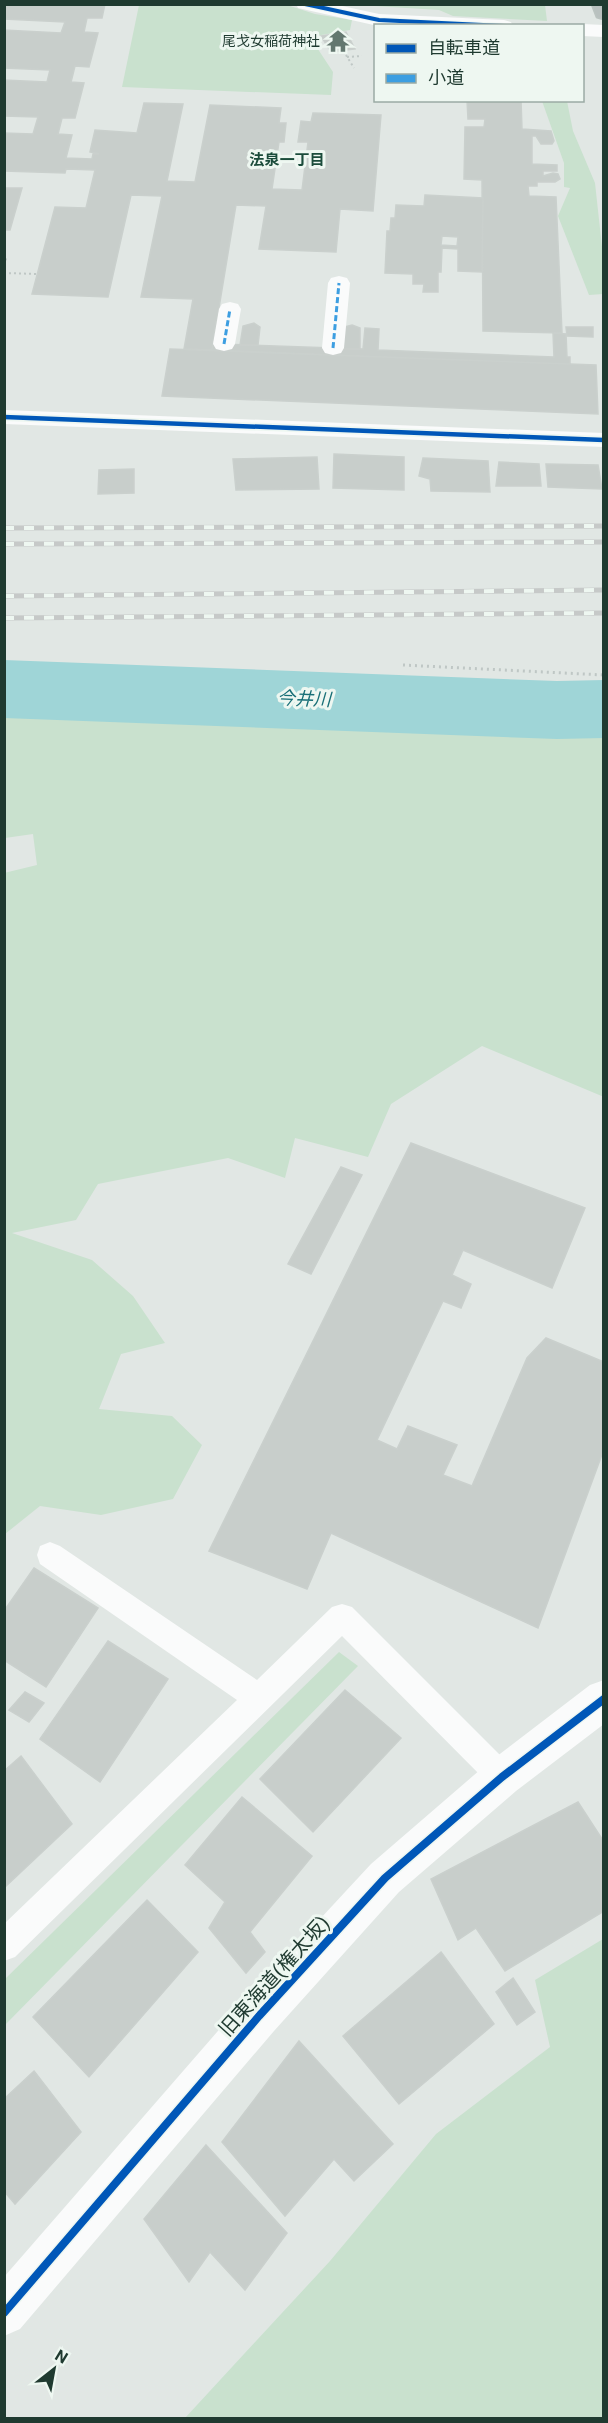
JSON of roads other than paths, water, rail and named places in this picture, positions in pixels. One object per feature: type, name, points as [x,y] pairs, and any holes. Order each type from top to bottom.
[{"type":"highway","points":[[601,4],[603,13]]},
{"type":"street","points":[[305,4],[379,20],[477,24]]},
{"type":"street","points":[[584,30],[603,31]]},
{"type":"street","points":[[333,348],[339,284]]},
{"type":"street","points":[[224,344],[230,309]]},
{"type":"street","points":[[4,417],[603,440]]},
{"type":"street","name":"旧東海道(権太坂)","points":[[4,2313],[259,2016],[377,1887],[502,1777],[603,1699]]},
{"type":"lane","points":[[50,1555],[258,1698]]},
{"type":"lane","points":[[4,1946],[342,1617],[502,1777]]},
{"type":"waterway","name":"今井川","points":[[4,689],[557,710],[604,709]]},
{"type":"railway","points":[[4,528],[604,526]]},
{"type":"railway","points":[[4,544],[604,542]]},
{"type":"railway","points":[[4,596],[604,590]]},
{"type":"railway","points":[[4,618],[604,613]]},
{"type":"place","name":"尾戈女稲荷神社","points":[[338,41]]},
{"type":"district","name":"法泉一丁目","points":[[287,160]]}]
